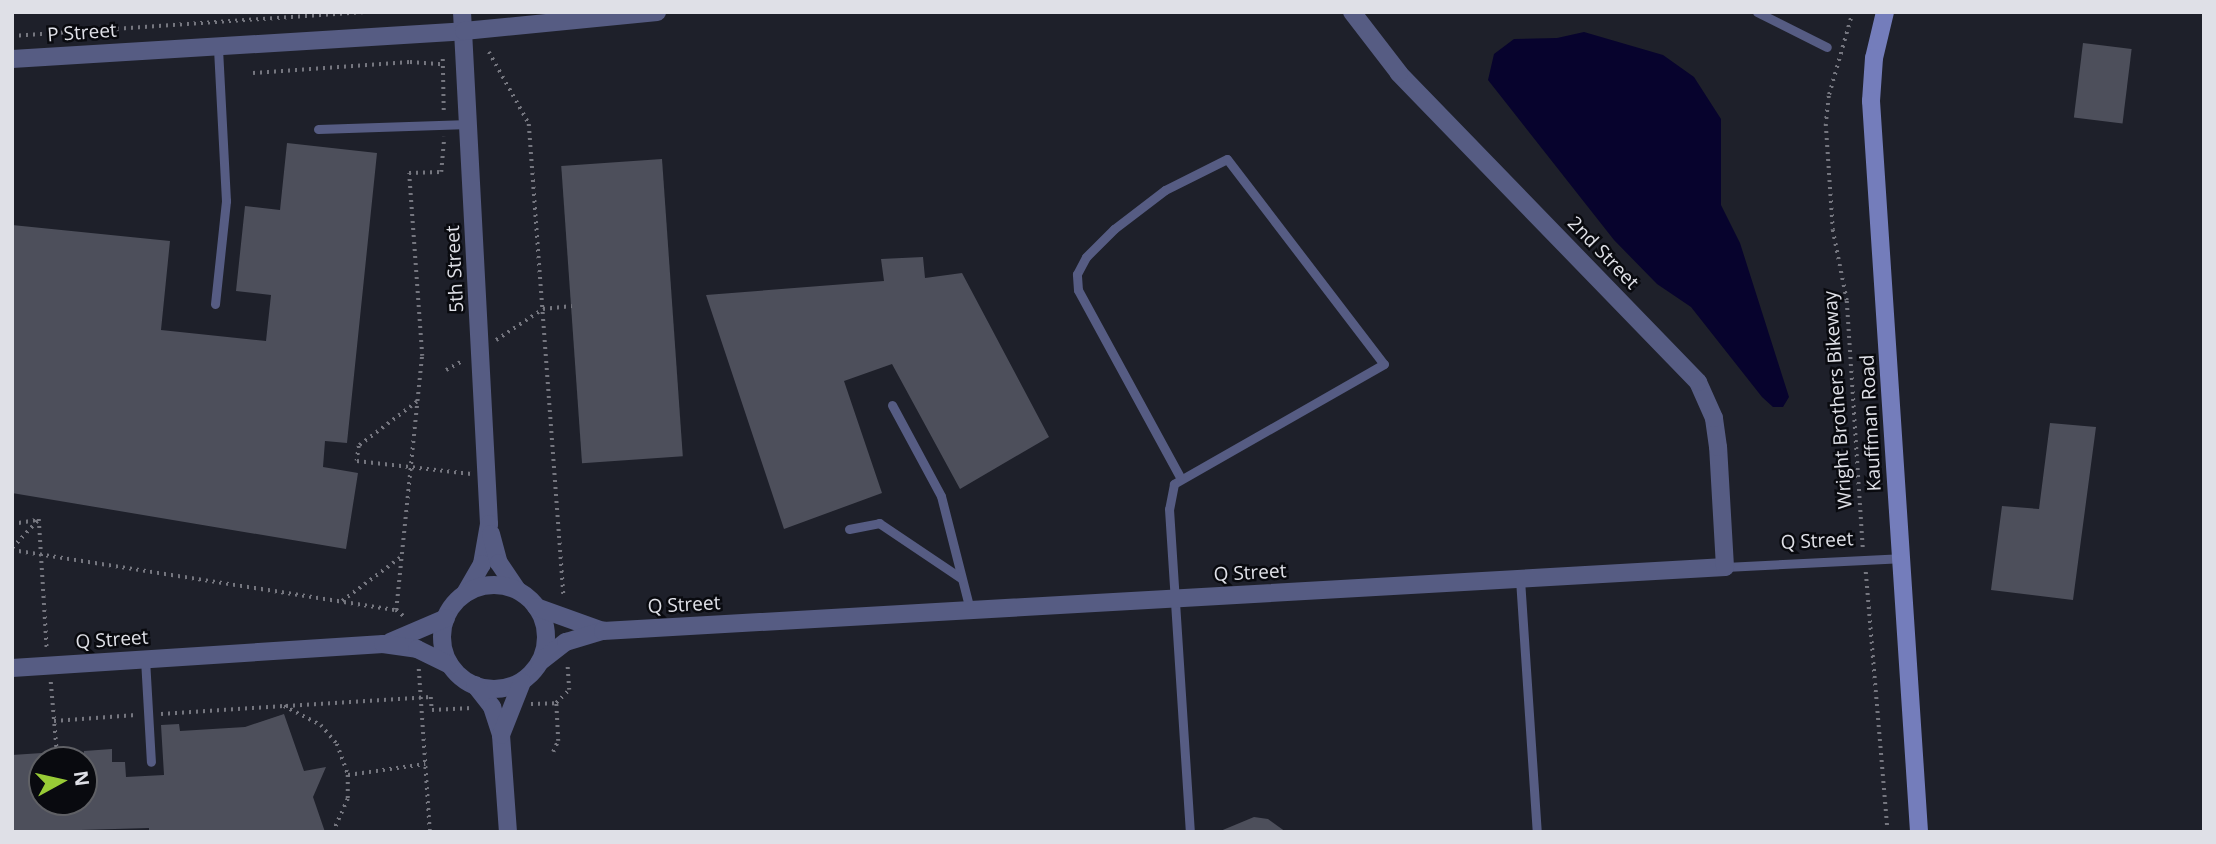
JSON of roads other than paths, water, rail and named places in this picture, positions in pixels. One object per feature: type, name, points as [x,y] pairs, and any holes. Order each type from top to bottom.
[{"type":"main road","name":"Kauffman Road","points":[[1885,12],[1874,58],[1871,102],[1919,832]]},
{"type":"street","name":"5th Street","points":[[463,12],[489,524],[499,563],[517,590]]},
{"type":"street","name":"P Street","points":[[12,59],[464,32],[657,12]]},
{"type":"street","name":"2nd Street","points":[[1352,12],[1399,72],[1698,382],[1707,397],[1718,447],[1725,567]]},
{"type":"street","name":"5th Street","points":[[465,594],[482,564],[489,524]]},
{"type":"street","name":"Q Street","points":[[540,662],[566,642],[603,631],[1725,567]]},
{"type":"street","points":[[501,735],[522,682],[540,662],[546,628],[536,607],[517,590],[486,583],[465,594],[446,618],[442,643],[450,665],[475,685],[492,707],[501,735],[508,832]]},
{"type":"street","name":"Q Street","points":[[536,607],[579,626],[603,631]]},
{"type":"street","name":"Q Street","points":[[383,644],[415,634],[446,618]]},
{"type":"street","name":"Q Street","points":[[12,667],[383,644],[417,649],[450,665]]},
{"type":"street","points":[[475,685],[498,690],[522,682]]},
{"type":"lane","points":[[1757,12],[1827,47]]},
{"type":"lane","points":[[215,304],[226,201],[218,46]]},
{"type":"lane","points":[[318,129],[445,127],[468,124]]},
{"type":"lane","points":[[1180,477],[1078,290],[1077,274],[1086,257],[1114,229],[1165,190],[1227,159],[1384,365],[1180,477],[1174,484],[1169,509],[1173,599],[1190,832]]},
{"type":"lane","points":[[892,405],[941,496],[970,610]]},
{"type":"lane","points":[[849,529],[879,523],[961,578]]},
{"type":"lane","name":"Q Street","points":[[1725,567],[1900,558]]},
{"type":"lane","points":[[1520,579],[1536,832]]},
{"type":"lane","points":[[145,659],[151,762]]}]
